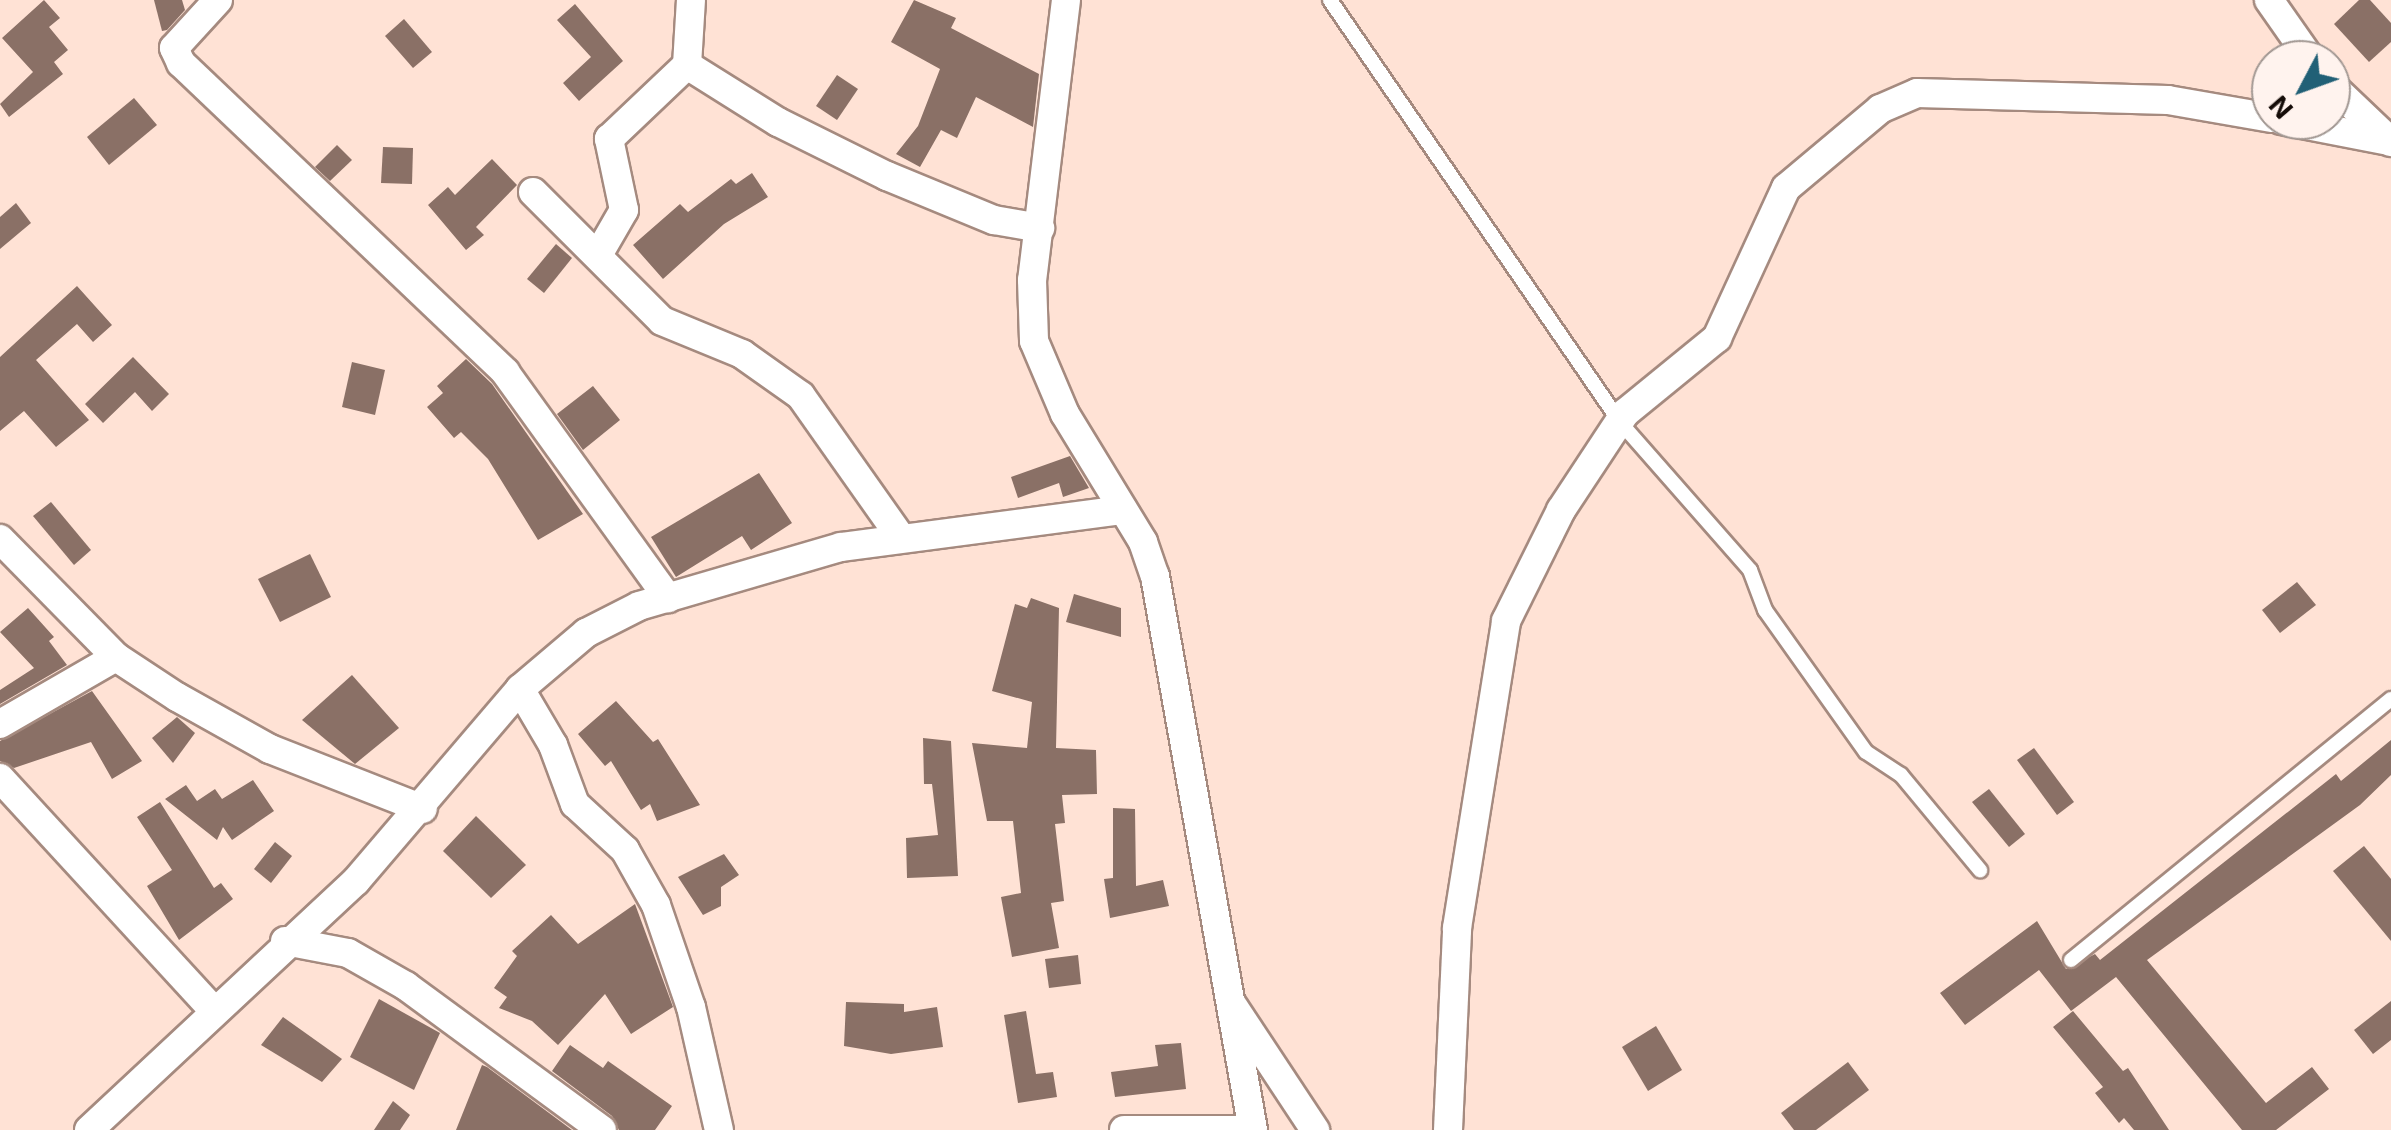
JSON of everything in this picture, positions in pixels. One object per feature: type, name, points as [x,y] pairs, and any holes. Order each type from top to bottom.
[{"type":"street","points":[[218,0],[174,48],[181,63],[505,372],[668,598]]},
{"type":"street","points":[[598,256],[624,210],[609,139],[686,66],[691,0]]},
{"type":"street","points":[[1066,0],[1032,280],[1039,361],[1123,510],[1155,576],[1251,1130],[1124,1130]]},
{"type":"street","points":[[2269,0],[2297,40]]},
{"type":"street","points":[[686,66],[778,122],[887,176],[994,220],[1040,228]]},
{"type":"street","points":[[1448,1130],[1457,928],[1506,622],[1561,510],[1620,422],[1639,398],[1717,338],[1786,188],[1902,96],[2168,100],[2251,115]]},
{"type":"street","points":[[2351,104],[2390,142]]},
{"type":"street","points":[[2351,134],[2390,142]]},
{"type":"street","points":[[532,192],[671,328],[742,354],[801,396],[900,535]]},
{"type":"street","points":[[89,1130],[284,941],[356,881],[423,809],[520,689],[586,633],[668,598],[770,564],[900,535],[1036,526],[1123,510]]},
{"type":"street","points":[[0,539],[116,657],[270,749],[423,809]]},
{"type":"street","points":[[0,724],[116,657]]},
{"type":"street","points":[[520,689],[553,744],[575,804],[625,850],[656,905],[691,1007],[719,1130]]},
{"type":"street","points":[[0,778],[214,1011]]},
{"type":"street","points":[[284,941],[348,953],[406,986],[602,1130]]},
{"type":"street","points":[[1228,1000],[1315,1130]]},
{"type":"lane","points":[[1330,0],[1620,422],[1750,570],[1765,610],[1866,752],[1901,775],[1980,870]]},
{"type":"lane","points":[[2071,960],[2391,699]]},
{"type":"building","points":[[44,0],[60,18],[49,27],[68,50],[54,62],[63,74],[9,117],[0,104],[33,72],[2,38]]},
{"type":"building","points":[[154,0],[182,0],[185,10],[167,30],[162,31]]},
{"type":"building","points":[[914,0],[956,18],[951,28],[1039,74],[1033,127],[976,97],[957,138],[941,130],[920,167],[896,154],[918,126],[940,69],[891,42]]},
{"type":"building","points":[[2359,0],[2370,0],[2391,23],[2391,42],[2369,62],[2334,24]]},
{"type":"building","points":[[575,4],[623,61],[579,101],[563,83],[591,57],[557,20]]},
{"type":"building","points":[[404,19],[432,52],[413,68],[385,36]]},
{"type":"building","points":[[837,75],[858,89],[837,120],[816,106]]},
{"type":"building","points":[[134,98],[157,125],[109,165],[87,137]]},
{"type":"building","points":[[337,145],[352,160],[330,181],[315,167]]},
{"type":"building","points":[[383,147],[413,148],[412,184],[381,183]]},
{"type":"building","points":[[492,159],[517,185],[476,227],[484,235],[466,250],[428,205],[448,187],[455,195]]},
{"type":"building","points":[[752,173],[768,197],[724,224],[663,279],[633,245],[680,204],[688,212],[731,179],[736,184]]},
{"type":"building","points":[[16,203],[31,223],[0,249],[0,217]]},
{"type":"building","points":[[556,244],[572,258],[544,293],[527,279]]},
{"type":"building","points":[[77,286],[112,325],[93,342],[77,324],[36,360],[89,420],[56,447],[24,411],[0,431],[0,357]]},
{"type":"building","points":[[133,357],[169,394],[152,411],[135,392],[103,423],[85,404]]},
{"type":"building","points":[[466,359],[492,384],[583,514],[538,540],[488,459],[461,432],[454,438],[427,407],[443,393],[437,386]]},
{"type":"building","points":[[352,362],[385,370],[375,415],[342,407]]},
{"type":"building","points":[[593,386],[620,420],[583,450],[557,414]]},
{"type":"building","points":[[1070,456],[1089,488],[1063,497],[1059,483],[1018,498],[1011,477]]},
{"type":"building","points":[[759,473],[792,523],[751,550],[742,536],[676,577],[651,537]]},
{"type":"building","points":[[51,502],[91,550],[74,565],[33,516]]},
{"type":"building","points":[[310,554],[331,597],[280,622],[258,579]]},
{"type":"building","points":[[2297,582],[2316,605],[2280,633],[2262,610]]},
{"type":"building","points":[[1074,594],[1121,608],[1121,637],[1066,622]]},
{"type":"building","points":[[1031,598],[1059,608],[1056,748],[1096,750],[1097,794],[1062,795],[1065,823],[1055,824],[1064,901],[1051,903],[1059,948],[1012,957],[1001,897],[1021,893],[1013,821],[987,821],[972,743],[1027,748],[1032,702],[992,691],[1015,604],[1027,608]]},
{"type":"building","points":[[28,608],[54,637],[49,641],[67,665],[0,704],[0,690],[34,668],[0,632]]},
{"type":"building","points":[[352,675],[399,728],[355,764],[302,720]]},
{"type":"building","points":[[92,691],[142,761],[112,779],[91,742],[14,768],[0,761],[0,741]]},
{"type":"building","points":[[616,701],[653,742],[658,739],[700,805],[657,821],[650,804],[641,810],[611,761],[605,766],[578,734]]},
{"type":"building","points":[[177,717],[195,733],[173,763],[152,738]]},
{"type":"building","points":[[923,738],[951,741],[958,876],[907,878],[906,838],[938,835],[932,784],[924,784]]},
{"type":"building","points":[[2391,740],[2391,775],[2360,805],[2147,960],[2266,1103],[2312,1067],[2329,1089],[2276,1130],[2242,1130],[2116,977],[2071,1011],[2039,970],[1965,1025],[1940,993],[2037,921],[2066,969],[2095,954],[2100,960],[2336,774],[2341,781]]},
{"type":"building","points":[[2034,748],[2074,802],[2057,815],[2017,760]]},
{"type":"building","points":[[253,780],[274,811],[232,840],[223,827],[217,840],[165,799],[186,785],[197,801],[215,789],[222,799]]},
{"type":"building","points":[[1989,789],[2025,834],[2009,847],[1972,802]]},
{"type":"building","points":[[160,802],[214,888],[221,883],[233,899],[179,940],[147,886],[172,870],[137,817]]},
{"type":"building","points":[[1113,808],[1135,809],[1136,886],[1163,880],[1169,906],[1110,918],[1104,879],[1113,878]]},
{"type":"building","points":[[476,816],[526,865],[491,898],[443,851]]},
{"type":"building","points":[[275,842],[292,856],[271,883],[254,869]]},
{"type":"building","points":[[2364,846],[2391,879],[2391,941],[2333,871]]},
{"type":"building","points":[[724,854],[739,875],[721,887],[721,906],[703,915],[678,877]]},
{"type":"building","points":[[635,904],[673,1007],[631,1034],[605,994],[558,1045],[532,1021],[499,1008],[507,997],[494,988],[517,956],[512,951],[551,915],[578,944]]},
{"type":"building","points":[[1078,955],[1081,984],[1049,988],[1045,959]]},
{"type":"building","points":[[379,999],[440,1033],[414,1090],[350,1057]]},
{"type":"building","points":[[2391,1001],[2391,1040],[2373,1054],[2354,1030]]},
{"type":"building","points":[[846,1002],[904,1004],[904,1012],[937,1007],[943,1047],[891,1054],[844,1046]]},
{"type":"building","points":[[1026,1011],[1036,1074],[1053,1072],[1057,1097],[1018,1103],[1004,1015]]},
{"type":"building","points":[[2073,1011],[2123,1071],[2128,1068],[2169,1130],[2134,1130],[2124,1118],[2119,1123],[2095,1093],[2103,1087],[2053,1027]]},
{"type":"building","points":[[283,1017],[342,1059],[322,1082],[261,1045]]},
{"type":"building","points":[[1656,1026],[1682,1070],[1648,1091],[1622,1047]]},
{"type":"building","points":[[1181,1043],[1186,1089],[1115,1097],[1111,1072],[1158,1066],[1155,1045]]},
{"type":"building","points":[[570,1045],[603,1068],[608,1061],[672,1106],[655,1130],[619,1130],[612,1116],[552,1071]]},
{"type":"building","points":[[1848,1062],[1869,1090],[1816,1130],[1794,1130],[1781,1113]]},
{"type":"building","points":[[482,1065],[487,1067],[572,1130],[456,1130]]},
{"type":"building","points":[[393,1101],[410,1115],[400,1130],[374,1130]]}]
